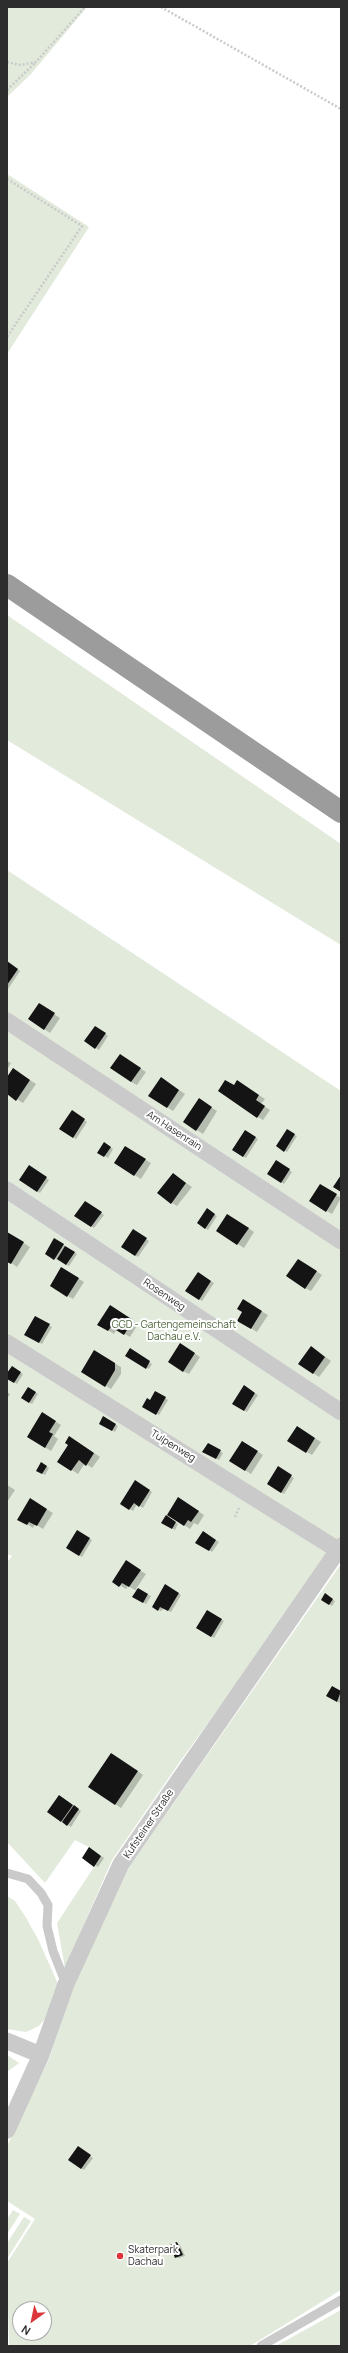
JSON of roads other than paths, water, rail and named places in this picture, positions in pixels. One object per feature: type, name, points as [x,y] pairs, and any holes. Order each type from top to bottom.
[{"type":"highway","points":[[7,585],[341,812]]},
{"type":"street","name":"Am Hasenrain","points":[[7,1021],[341,1242]]},
{"type":"street","name":"Rosenweg","points":[[7,1190],[341,1412]]},
{"type":"street","name":"Tulpenweg","points":[[7,1343],[340,1548]]},
{"type":"street","name":"Kufsteiner Straße","points":[[7,2130],[41,2055],[66,1984],[121,1864],[340,1548]]},
{"type":"street","points":[[7,2041],[41,2055]]},
{"type":"lane","points":[[7,1873],[28,1879],[41,1893],[48,1905],[47,1926],[53,1951],[66,1984]]},
{"type":"lane","points":[[262,2346],[341,2300]]},
{"type":"place","name":"Skaterpark Dachau","points":[[120,2256]]},
{"type":"park label","name":"GGD - Gartengemeinschaft Dachau e.V.","points":[[174,1330]]}]
